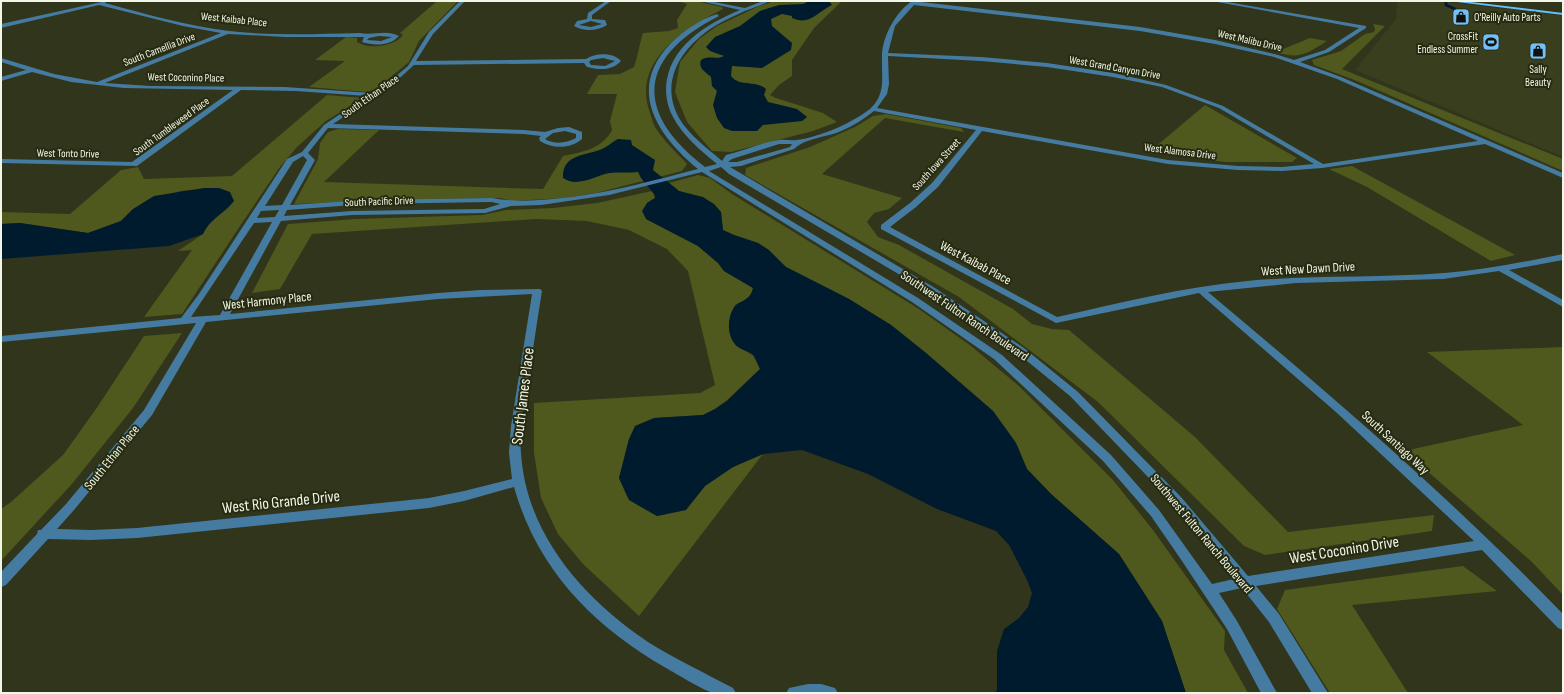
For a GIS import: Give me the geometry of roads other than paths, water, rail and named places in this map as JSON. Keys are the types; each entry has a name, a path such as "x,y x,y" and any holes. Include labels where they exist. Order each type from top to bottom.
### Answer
{"main road":[{"path":"1451,1 1563,14"},
{"path":"1495,1 1563,9"}],"street":[{"path":"1,26 109,1"},
{"name":"South Ethan Place","path":"184,321 290,161 304,153 321,130 326,126 391,83 410,67 431,33 463,1"},
{"path":"588,20 590,14 609,1"},
{"path":"702,1 744,10"},
{"path":"726,1 741,4"},
{"name":"Southwest Fulton Ranch Boulevard","path":"767,1 741,4 702,22 677,40 667,50 656,68 651,80 654,110 662,125 693,161 716,179 914,300 998,357 1107,458 1155,513 1187,557 1232,625 1269,693"},
{"path":"1214,1 1259,6 1364,27 1327,52 1295,62"},
{"name":"South Pacific Drive","path":"250,221 360,212 485,211 508,204 551,202 601,196 722,165 738,164 784,151 792,148 798,142 838,130 859,120 873,109 884,94 886,84 885,54 888,39 893,26 914,2"},
{"name":"West Malibu Drive","path":"914,2 1147,30 1228,45 1295,62 1339,78 1563,176"},
{"name":"West Kaibab Place","path":"99,3 192,27 228,32 274,35 360,35 368,37 384,34 396,36 390,41 374,43 364,41 368,37"},
{"name":"Southwest Fulton Ranch Boulevard","path":"751,4 744,10 714,23 692,40 678,56 670,70 668,82 671,107 678,122 711,155 732,172 932,290 1020,350 1074,394 1177,500 1274,618 1320,693"},
{"path":"588,20 600,20 605,24 592,28 576,25 580,22 588,20"},
{"name":"South Camellia Drive","path":"98,84 228,32"},
{"name":"West Grand Canyon Drive","path":"885,54 1040,64 1113,75 1164,86 1221,107 1322,166"},
{"path":"412,63 586,61 602,56 615,58 618,61 614,65 599,67 589,66 586,64 586,61"},
{"name":"West Coconino Place","path":"1,60 32,70 72,80 98,84 166,89 297,90 373,95"},
{"path":"1,78 32,70"},
{"name":"South Tumbleweed Place","path":"134,164 239,89"},
{"name":"West Alamosa Drive","path":"873,109 1191,165 1260,169 1322,166 1487,142"},
{"path":"326,126 524,132 545,134 557,130 568,129 578,131 581,136 576,141 556,145 545,143 542,140 545,134"},
{"name":"South Iowa Street","path":"884,226 913,205 935,185 981,128"},
{"path":"222,317 312,160 304,153"},
{"name":"West Tonto Drive","path":"1,161 134,164"},
{"name":"South Pacific Drive","path":"259,209 366,202 492,200 508,204"},
{"name":"West Kaibab Place","path":"884,226 1056,320"},
{"name":"West New Dawn Drive","path":"1056,320 1153,298 1201,290 1292,280 1444,276 1563,257"},
{"path":"1500,268 1563,304"},
{"name":"South Santiago Way","path":"1201,290 1354,422 1486,544 1563,624"},
{"name":"West Harmony Place","path":"1,339 431,297 537,291"},
{"name":"South James Place","path":"537,291 516,426 515,453 519,481 524,499 538,535 569,580 594,607 617,627 642,646 672,664 728,693"},
{"name":"South Ethan Place","path":"1,581 70,506 148,412 203,319"},
{"name":"West Rio Grande Drive","path":"43,534 92,535 137,533 421,504 464,496 519,481"},
{"name":"West Coconino Drive","path":"1209,590 1244,582 1486,544"},
{"path":"794,693 806,690 820,690 830,693"}],"water":[{"path":"809,1 829,1 832,5 809,19 798,20 792,18 792,16 782,14 771,19 772,26 792,43 791,50 762,68 732,66 731,76 743,83 762,86 766,89 764,95 768,102 797,109 807,117 802,121 763,125 757,131 732,131 724,128 717,118 713,105 717,91 712,86 711,77 701,68 700,63 701,60 704,59 724,56 710,51 706,47 715,37 740,26 760,11 779,5 803,4"},
{"path":"618,139 631,140 632,145 655,160 653,170 679,191 703,197 714,204 721,212 723,230 758,243 769,250 786,267 849,299 891,325 993,411 1016,443 1027,469 1051,494 1119,554 1162,621 1186,693 995,693 997,690 997,651 1004,629 1019,618 1028,607 1032,593 1009,545 996,531 937,509 868,474 802,450 763,454 733,467 705,486 686,510 657,516 629,500 619,478 629,439 635,426 654,418 703,415 727,401 760,369 753,355 734,343 731,338 729,328 733,309 735,306 747,299 752,293 753,288 724,271 718,263 698,246 646,219 642,211 647,203 655,198 655,195 638,172 609,173 580,182 568,181 563,178 566,164 570,160 602,149"},
{"path":"204,188 219,188 230,192 234,201 209,224 203,234 169,246 1,259 1,224 20,223 88,233 121,221 133,209 154,196"}],"waterway":[{"path":"1446,3 1446,5 1455,9"}],"place":[{"name":"O'Reilly Auto Parts","path":"1461,17"},
{"name":"CrossFit Endless Summer","path":"1491,42"},
{"name":"Sally Beauty","path":"1538,51"}]}
